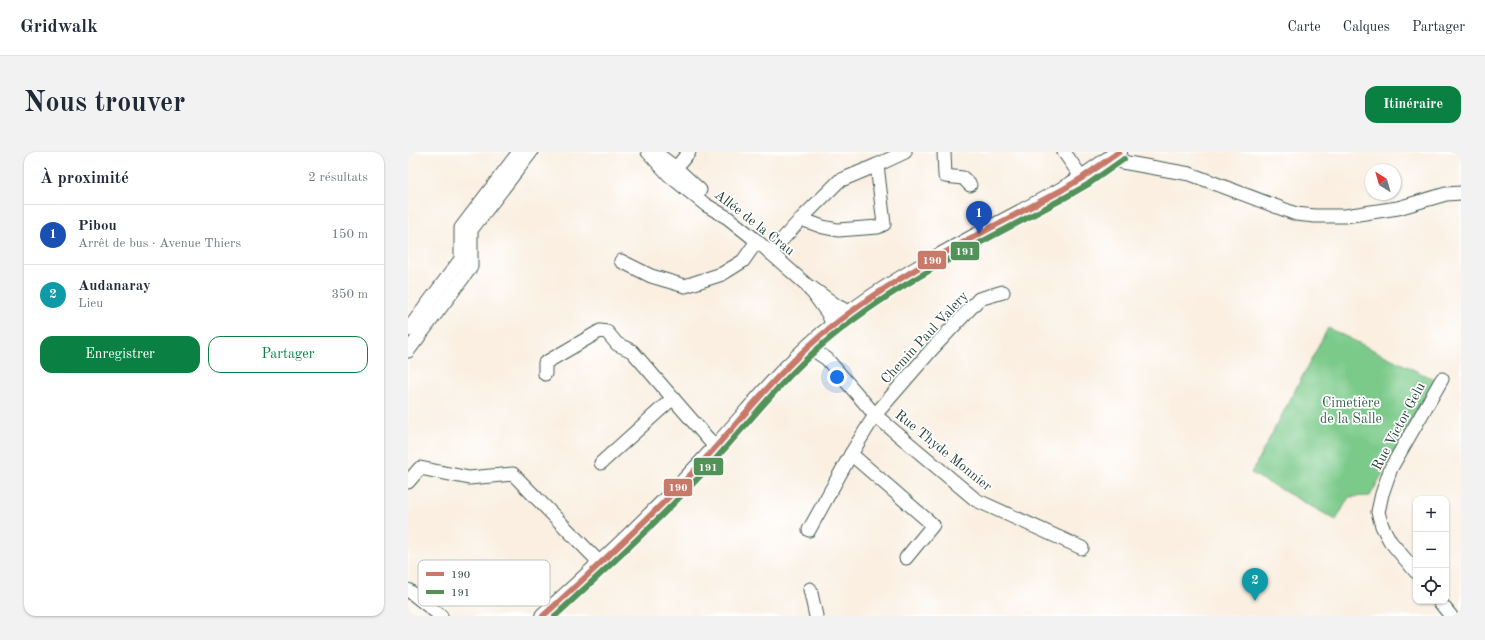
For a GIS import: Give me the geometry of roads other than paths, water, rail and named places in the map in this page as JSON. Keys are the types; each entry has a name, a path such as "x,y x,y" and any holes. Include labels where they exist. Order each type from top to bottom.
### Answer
{"main road":[{"path":"543,616 601,564 659,508 716,448 756,401 809,347 833,326 913,270 1082,178 1118,153"},
{"path":"811,289 836,307 849,314"}],"street":[{"path":"408,330 461,259 461,228 519,152"},
{"path":"408,351 471,267 471,230 531,152"},
{"path":"648,152 673,172"},
{"path":"654,152 673,172"},
{"path":"673,172 689,152"},
{"path":"770,253 839,181 904,152"},
{"path":"944,152 945,176 963,178 970,185"},
{"path":"1064,152 1082,178"},
{"path":"1118,153 1122,162 1190,174 1296,214 1345,216 1398,208 1446,194 1461,193"},
{"path":"801,219 823,227 838,230 878,227 884,224 877,165"},
{"name":"Allée de la Crau","path":"673,172 712,200 728,218 757,241 811,289 828,314 833,326"},
{"path":"622,261 650,276 685,286 722,274 743,261 757,241"},
{"name":"Chemin Paul Valery","path":"809,530 851,454 875,415 933,348 979,299 1003,292"},
{"path":"545,374 545,363 600,331 607,332 618,344 632,351 716,448"},
{"name":"Rue Thyde Monnier","path":"809,347 827,359 875,415 976,500 1082,548"},
{"name":"Rue Victor Gelu","path":"1413,568 1390,541 1382,526 1378,512 1382,494 1391,468 1442,378"},
{"path":"601,463 673,398"},
{"path":"851,454 933,525 906,558"},
{"path":"408,482 420,468 468,478 513,474 601,564"},
{"path":"810,589 816,616"},
{"path":"408,590 418,598"},
{"path":"1441,604 1451,616"},
{"path":"428,606 441,616"}],"place":[{"name":"Pibou","path":"979,234"},
{"name":"Audanaray","path":"1255,601"}],"park label":[{"name":"Cimetière de la Salle","path":"1351,410"}]}
